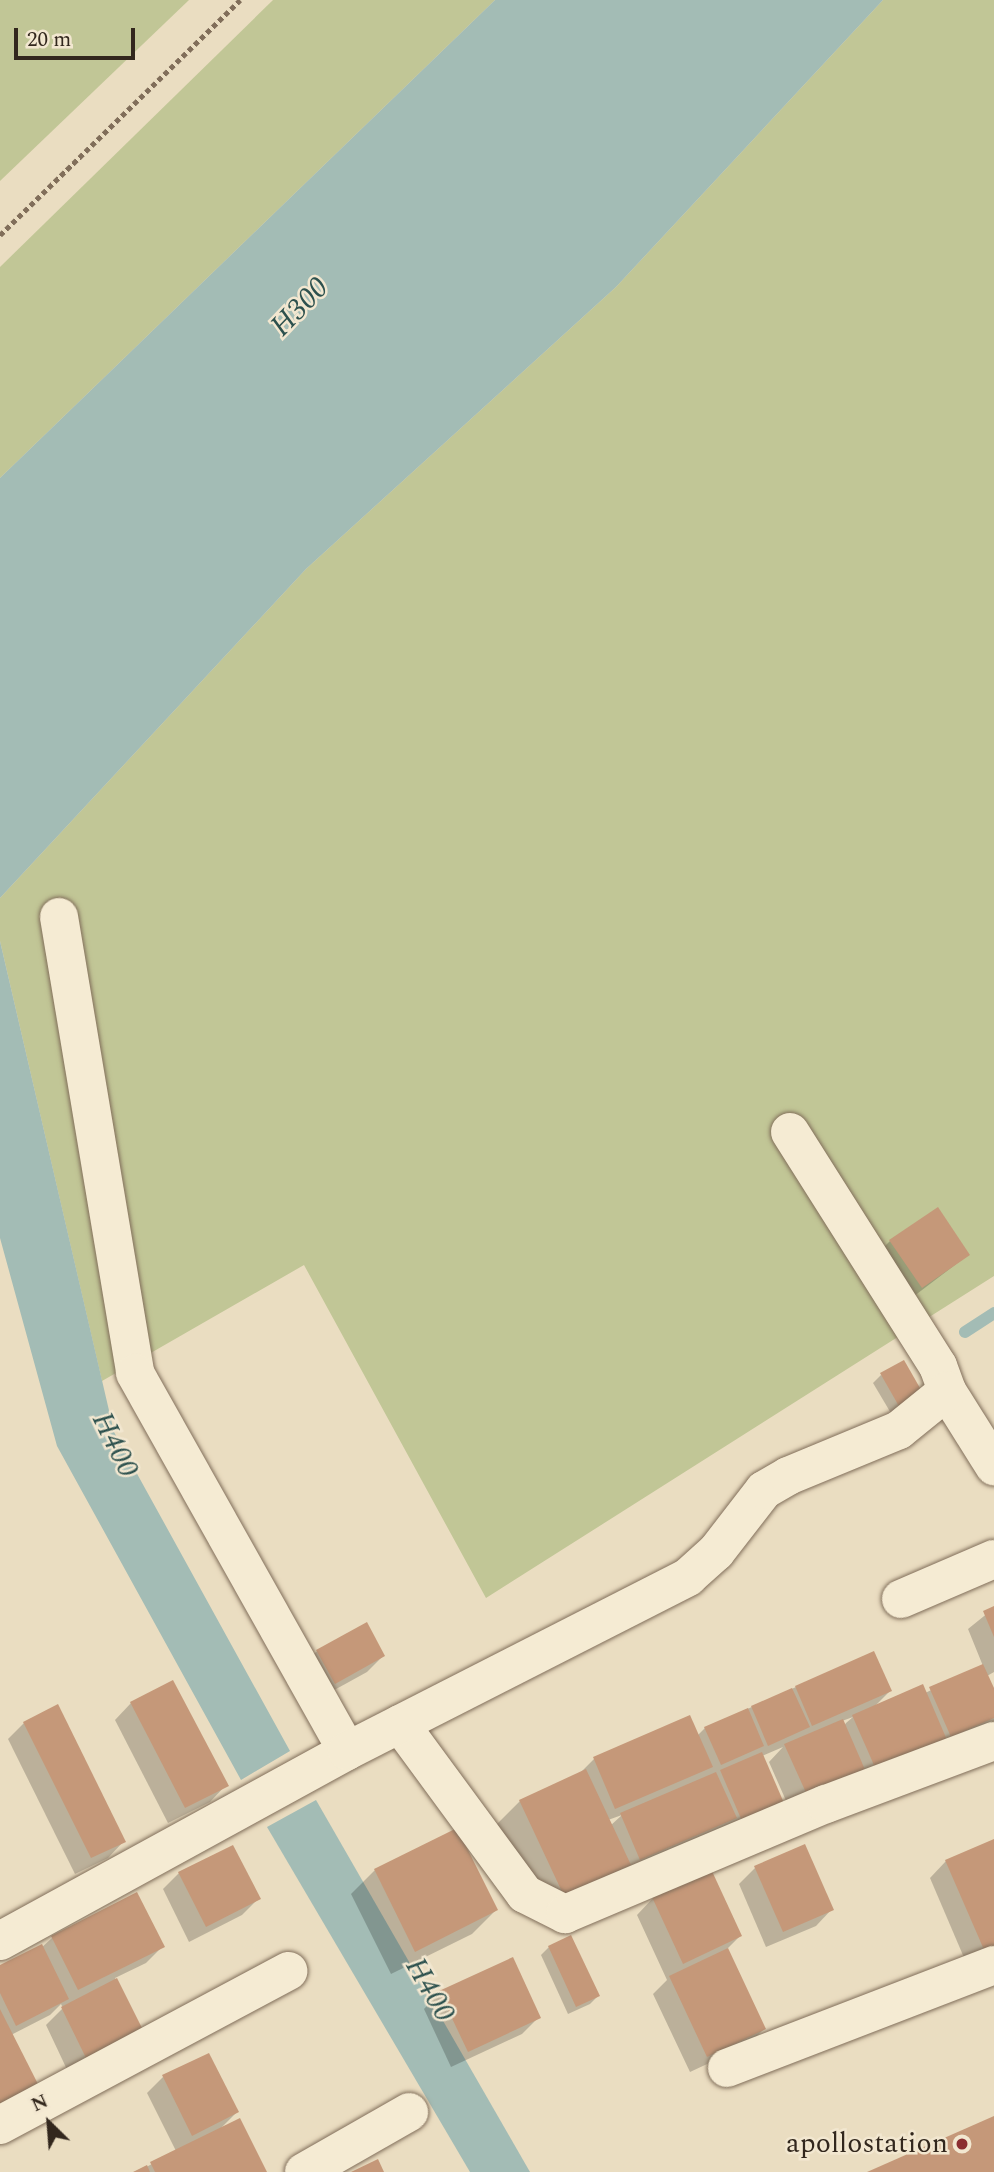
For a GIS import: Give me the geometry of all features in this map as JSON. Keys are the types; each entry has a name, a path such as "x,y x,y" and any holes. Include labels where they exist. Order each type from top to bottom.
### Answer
{"street":[{"path":"59,917 135,1373 347,1751"},
{"path":"790,1132 938,1366 947,1391 994,1466"},
{"path":"0,1941 237,1815 347,1751 688,1577 716,1552 764,1490 788,1476 899,1430 947,1391"},
{"path":"901,1599 994,1559"},
{"path":"400,1724 526,1894 565,1914 826,1804 994,1741"},
{"path":"727,2068 994,1965"},
{"path":"0,2125 288,1971"},
{"path":"304,2172 410,2112"}],"path":[{"path":"0,234 240,0"}],"green space":[{"path":"0,0 189,0 0,181"},
{"path":"273,0 495,0 0,478 0,267"},
{"path":"883,0 994,0 994,1276 486,1598 304,1265 102,1381 0,941 0,898 306,569 616,287"}],"water":[{"name":"H300","path":"495,0 883,0 616,287 306,569 0,898 0,478"},
{"name":"H400","path":"0,941 114,1432 290,1751 241,1780 57,1446 0,1238"},
{"path":"316,1800 530,2172 470,2172 267,1827"}],"building":[{"path":"938,1207 970,1255 922,1288 889,1240"},
{"path":"904,1360 924,1395 900,1408 880,1373"},
{"path":"994,1606 994,1637 983,1611"},
{"path":"367,1622 385,1656 335,1684 316,1650"},
{"path":"874,1651 892,1691 812,1726 795,1686"},
{"path":"983,1664 994,1688 994,1718 951,1737 929,1687"},
{"path":"173,1680 229,1786 185,1808 130,1702"},
{"path":"923,1684 947,1740 877,1772 852,1715"},
{"path":"792,1688 810,1727 768,1746 751,1706"},
{"path":"58,1704 126,1842 91,1858 23,1722"},
{"path":"748,1708 764,1746 721,1765 704,1727"},
{"path":"690,1715 713,1767 615,1809 593,1757"},
{"path":"843,1719 866,1772 808,1797 784,1744"},
{"path":"762,1752 784,1803 742,1821 720,1770"},
{"path":"586,1769 631,1865 564,1896 519,1800"},
{"path":"716,1772 737,1818 640,1860 620,1813"},
{"path":"457,1828 498,1910 415,1952 374,1869"},
{"path":"994,1839 994,1948 985,1952 945,1860"},
{"path":"805,1844 834,1910 783,1932 754,1866"},
{"path":"233,1845 261,1899 206,1927 178,1872"},
{"path":"711,1869 742,1936 683,1964 652,1897"},
{"path":"137,1892 165,1947 78,1990 51,1936"},
{"path":"571,1935 600,1996 576,2007 548,1946"},
{"path":"42,1944 69,1999 16,2026 0,1993 0,1965"},
{"path":"728,1948 766,2029 707,2057 669,1976"},
{"path":"513,1957 541,2018 468,2052 439,1991"},
{"path":"117,1978 145,2034 88,2062 61,2007"},
{"path":"0,2009 39,2086 0,2106"},
{"path":"209,2053 239,2112 192,2136 162,2075"},
{"name":"apollostation","path":"994,2116 994,2172 867,2172"},
{"path":"240,2118 267,2172 155,2172 150,2162"},
{"path":"378,2159 384,2172 351,2172"},
{"path":"147,2165 150,2172 133,2172"}],"waterway":[{"path":"965,1332 994,1313"}],"place":[{"name":"apollostation","path":"962,2144"}]}
